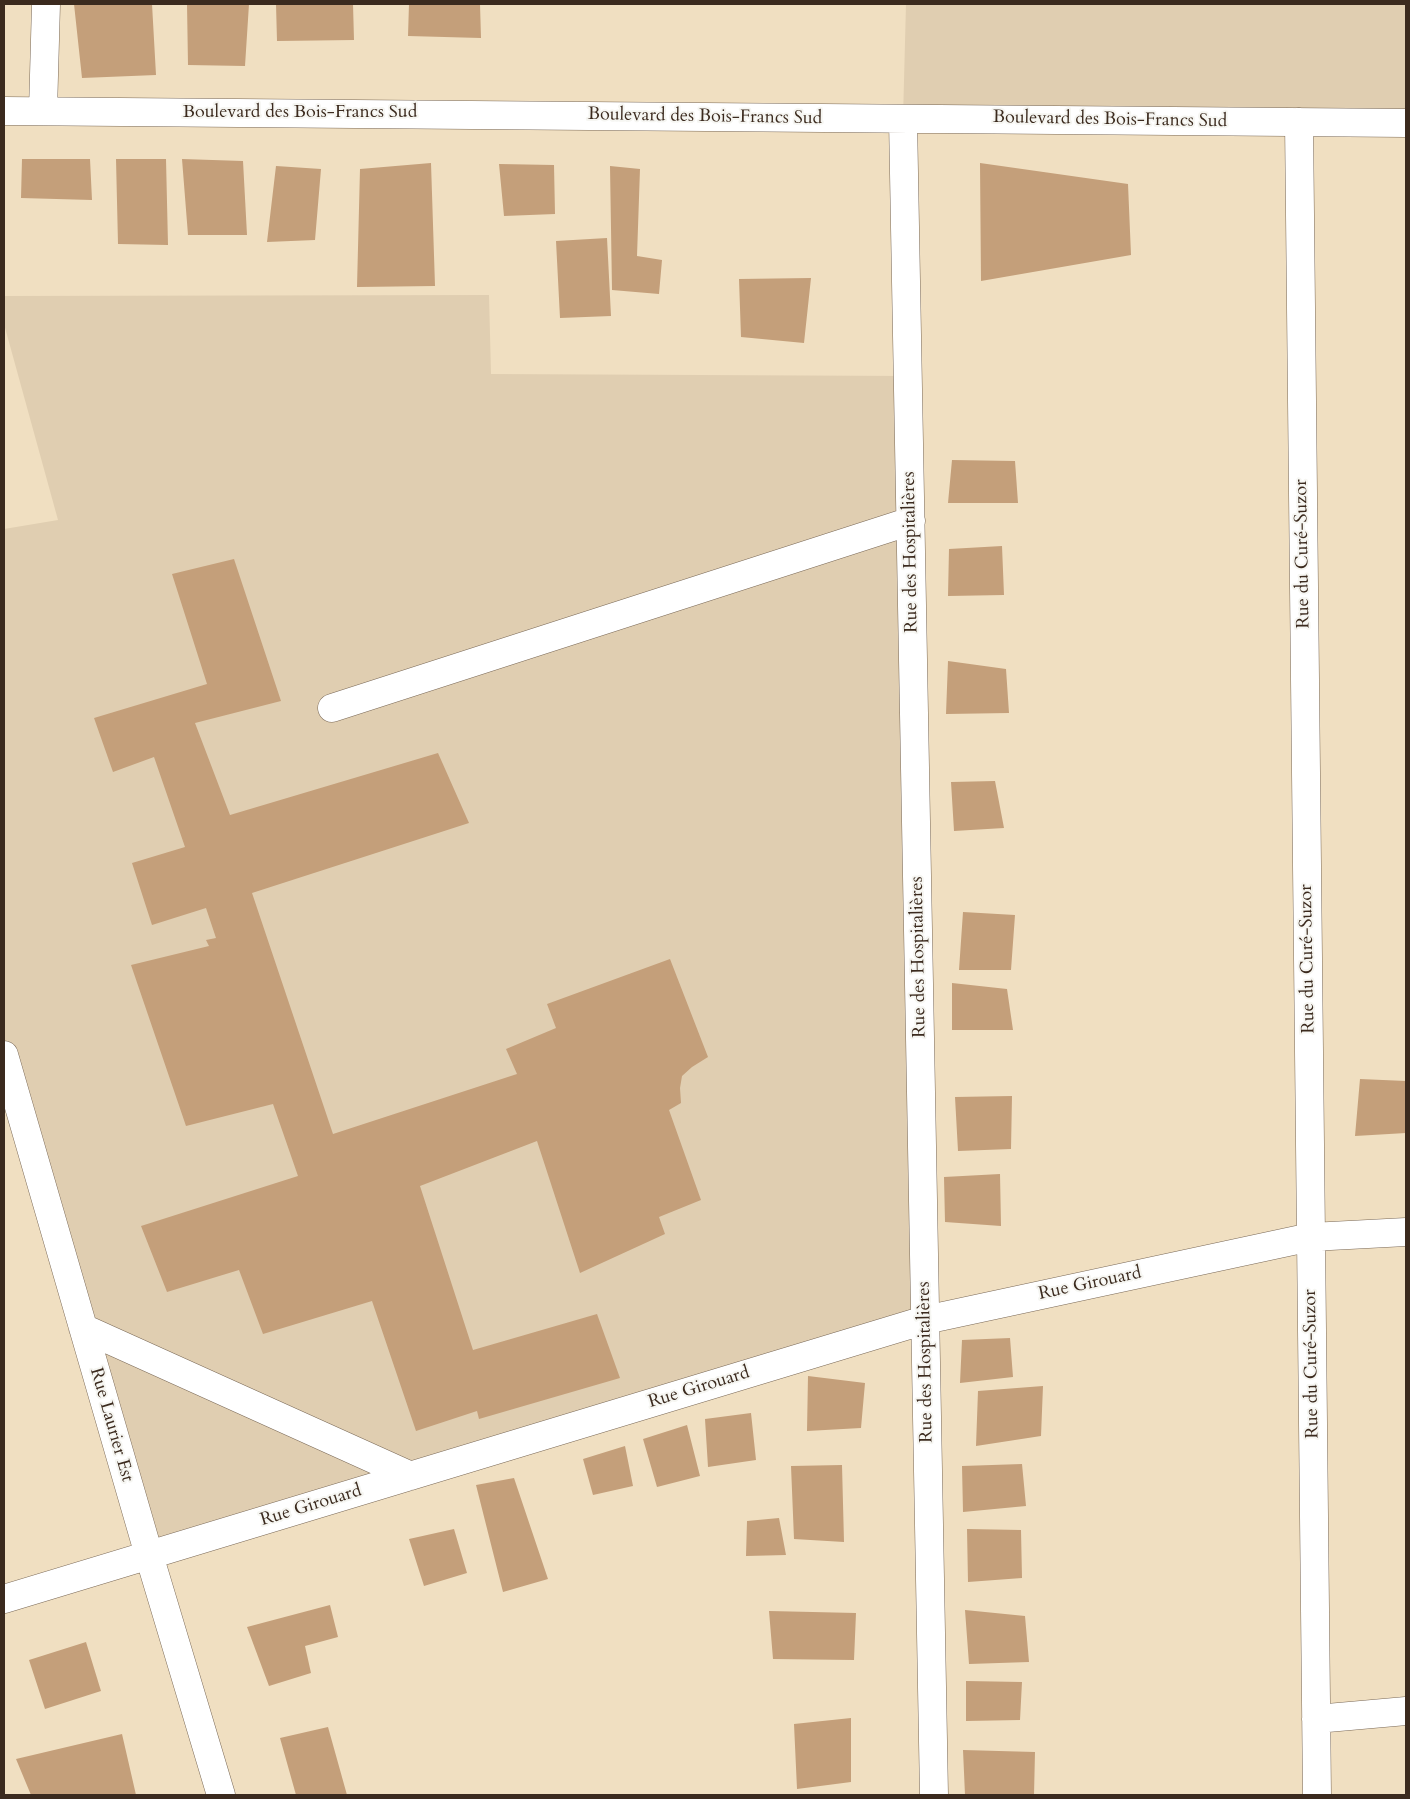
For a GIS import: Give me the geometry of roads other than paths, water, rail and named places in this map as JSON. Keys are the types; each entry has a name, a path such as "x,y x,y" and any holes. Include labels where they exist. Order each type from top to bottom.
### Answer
{"street":[{"path":"43,111 46,4"},
{"name":"Boulevard des Bois-Francs Sud","path":"4,111 1406,123"},
{"name":"Rue des Hospitalières","path":"903,119 934,1795"},
{"name":"Rue du Curé-Suzor","path":"1299,122 1317,1795"},
{"path":"332,708 911,521"},
{"name":"Rue Laurier Est","path":"4,1055 149,1555 221,1795"},
{"name":"Rue Girouard","path":"4,1599 925,1320 1311,1237 1406,1232"},
{"path":"83,1328 411,1476"},
{"path":"1316,1719 1406,1711"}]}
